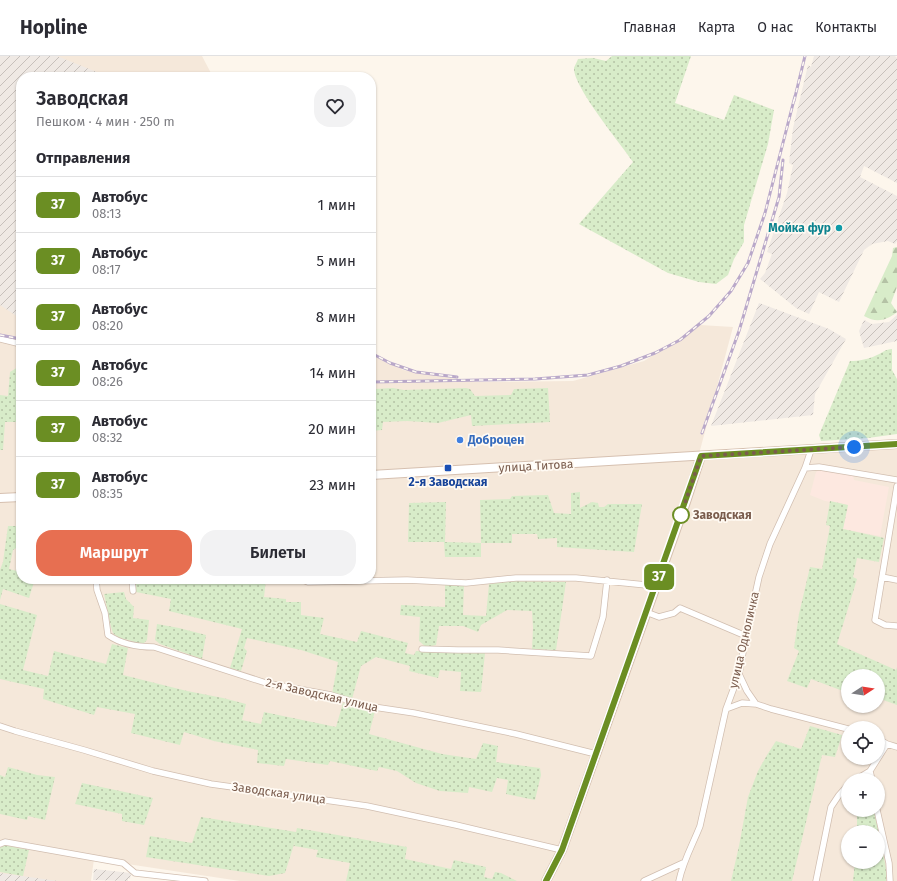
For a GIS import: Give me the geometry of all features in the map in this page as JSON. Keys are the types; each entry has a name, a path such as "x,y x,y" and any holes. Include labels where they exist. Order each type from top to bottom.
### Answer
{"main road":[{"name":"улица Титова","path":"376,475 897,444"},
{"path":"546,881 562,850 701,456"},
{"path":"0,498 16,497"}],"street":[{"path":"0,339 16,343"},
{"name":"улица Одноличка","path":"679,881 683,863 694,842 700,826 726,709 739,674 759,577 770,544 805,468 811,450"},
{"path":"805,468 820,467 897,480"},
{"path":"897,486 875,620 885,625 897,626"},
{"path":"376,581 466,582 516,578 576,578 656,586"},
{"path":"882,578 897,580"},
{"path":"422,649 498,650 591,656 603,617 607,580"},
{"name":"2-я Заводская улица","path":"96,584 105,613 108,635 116,640 142,647 154,646 266,683 331,696 367,706 414,713 516,734 596,754"},
{"path":"132,584 133,591"},
{"path":"646,612 659,617 674,613 680,608 746,636"},
{"path":"739,674 747,691 756,704"},
{"path":"726,709 742,703 756,704 841,727"},
{"name":"Заводская улица","path":"0,726 159,772 211,784 367,806 562,850"},
{"path":"866,773 870,770 887,744 897,747"},
{"path":"816,881 831,807 841,793"},
{"path":"879,817 889,863 890,881"},
{"path":"0,844 5,842 123,863 137,874 205,881"},
{"path":"644,881 683,863"}],"shaded area":[{"path":"0,56 202,56 210,72 16,72 16,584 376,584 376,354 403,370 477,382 573,381 644,361 700,325 733,327 699,454 897,448 897,881 240,881 94,859 91,881 36,881 0,875"},
{"path":"0,56 57,56 97,72 16,72 16,316 0,305"},
{"path":"814,56 895,56 897,58 897,183 864,166 860,177 897,196 897,241 895,244 888,241 872,244 864,250 839,302 819,292 809,314 796,308 760,279 765,273 772,254 767,252 787,193 793,165 789,163 793,128 808,65 811,67"},
{"path":"759,303 829,329 846,339 815,394 813,415 711,426"},
{"path":"897,315 897,341 864,348 859,331 864,320 872,324 889,322"},
{"path":"819,470 853,475 854,480 889,487 880,536 843,529 848,505 825,501 810,495 816,472"},
{"path":"94,869 131,873 130,879 128,878 128,881 93,880"},
{"path":"0,873 58,881 0,881"}],"green space":[{"path":"612,56 691,56 675,103 724,120 734,95 774,110 768,144 744,225 744,242 734,259 728,275 716,284 699,282 668,273 579,224 633,162 589,101 576,77 574,68 578,59 593,58 606,61"},
{"path":"897,247 897,287 891,303 897,312 885,319 873,320 864,316 892,256 893,248"},
{"path":"892,349 892,370 897,379 897,434 868,438 821,441 819,435 850,361 867,359 886,350"},
{"path":"16,368 16,422 5,422 3,450 0,450 0,395 8,396 10,372"},
{"path":"393,388 404,390 466,388 470,389 475,396 511,395 514,389 548,388 550,422 472,426 471,415 438,423 407,421 383,422 382,430 376,431 376,389"},
{"path":"580,492 580,508 592,502 598,503 599,507 604,507 608,504 642,504 634,552 557,547 557,538 538,539 537,534 512,534 512,543 481,543 480,500 510,499 512,496 548,495 554,513 571,514 571,493"},
{"path":"830,501 848,505 843,529 884,538 879,562 857,558 853,577 857,579 837,644 896,670 897,667 897,705 885,701 885,669 841,669 841,690 811,679 807,688 787,681 799,651 794,648 799,614 810,567 822,569 830,526 826,525"},
{"path":"446,502 445,542 481,543 481,557 445,557 444,542 408,542 409,503"},
{"path":"8,526 16,526 16,548 13,550 9,569 16,571 16,584 33,584 29,598 3,589 0,600 0,570 3,562"},
{"path":"509,581 566,582 556,650 532,649 532,611 507,610 481,625 478,632 463,626 439,626 436,645 426,647 419,641 420,617 400,615 401,605 445,607 445,584 464,585 463,615 486,616 489,584"},
{"path":"136,584 265,584 264,597 286,599 286,602 301,602 301,615 324,618 320,634 357,642 361,631 408,643 405,653 414,655 416,651 485,653 481,692 460,691 461,672 440,670 438,678 409,671 410,666 376,657 361,666 352,699 332,694 338,662 301,650 247,638 244,648 247,651 241,671 230,668 242,629 169,611 171,599 136,592"},
{"path":"124,592 126,599 134,607 133,618 149,620 147,640 144,643 136,643 121,638 113,632 104,594"},
{"path":"0,604 37,615 23,670 48,676 54,651 106,664 112,644 128,648 123,675 246,704 242,720 261,724 264,712 336,727 343,703 375,711 369,734 442,754 476,759 483,743 498,746 496,762 540,768 541,775 535,800 506,794 508,780 497,778 492,792 469,787 468,793 440,791 416,783 397,771 379,767 377,771 330,761 328,765 286,759 284,766 257,763 258,750 214,741 184,732 180,745 131,733 135,714 97,707 94,715 43,699 44,689 0,679"},
{"path":"157,624 206,635 202,659 160,644 155,640"},
{"path":"810,726 841,735 835,757 822,755 792,881 731,881 748,797 758,771 776,741 801,749"},
{"path":"8,767 37,775 55,777 45,820 28,816 27,820 0,814 0,775 5,777"},
{"path":"82,783 153,798 144,825 122,821 122,814 75,804"},
{"path":"201,817 296,832 297,828 407,847 405,859 451,869 454,860 486,867 484,877 492,879 495,872 501,873 517,881 346,881 350,863 316,857 318,850 294,846 295,841 285,873 269,876 146,857 150,836 192,843"},
{"path":"857,817 875,817 877,825 857,825"},
{"path":"5,845 29,850 23,876 0,872 0,847"},
{"path":"885,863 887,873 886,881 853,881 854,869 885,869"}],"railway":[{"path":"794,101 805,56"},
{"path":"376,382 535,379 588,375 621,366 655,353 680,340 709,316 731,291 748,263 765,213 795,96"},
{"path":"702,433 739,331 779,197 783,160"},
{"path":"0,335 16,338"},
{"path":"376,356 390,363 416,372 457,377"}],"bus line":[{"name":"37","path":"546,881 551,874 562,850 701,456 897,444"}],"place":[{"name":"Мойка фур","path":"839,228"},
{"name":"Доброцен","path":"460,440"},
{"name":"2-я Заводская","path":"448,468"},
{"name":"Заводская","path":"681,515"}],"route":[{"path":"681,515 701,456 854,447"}]}
